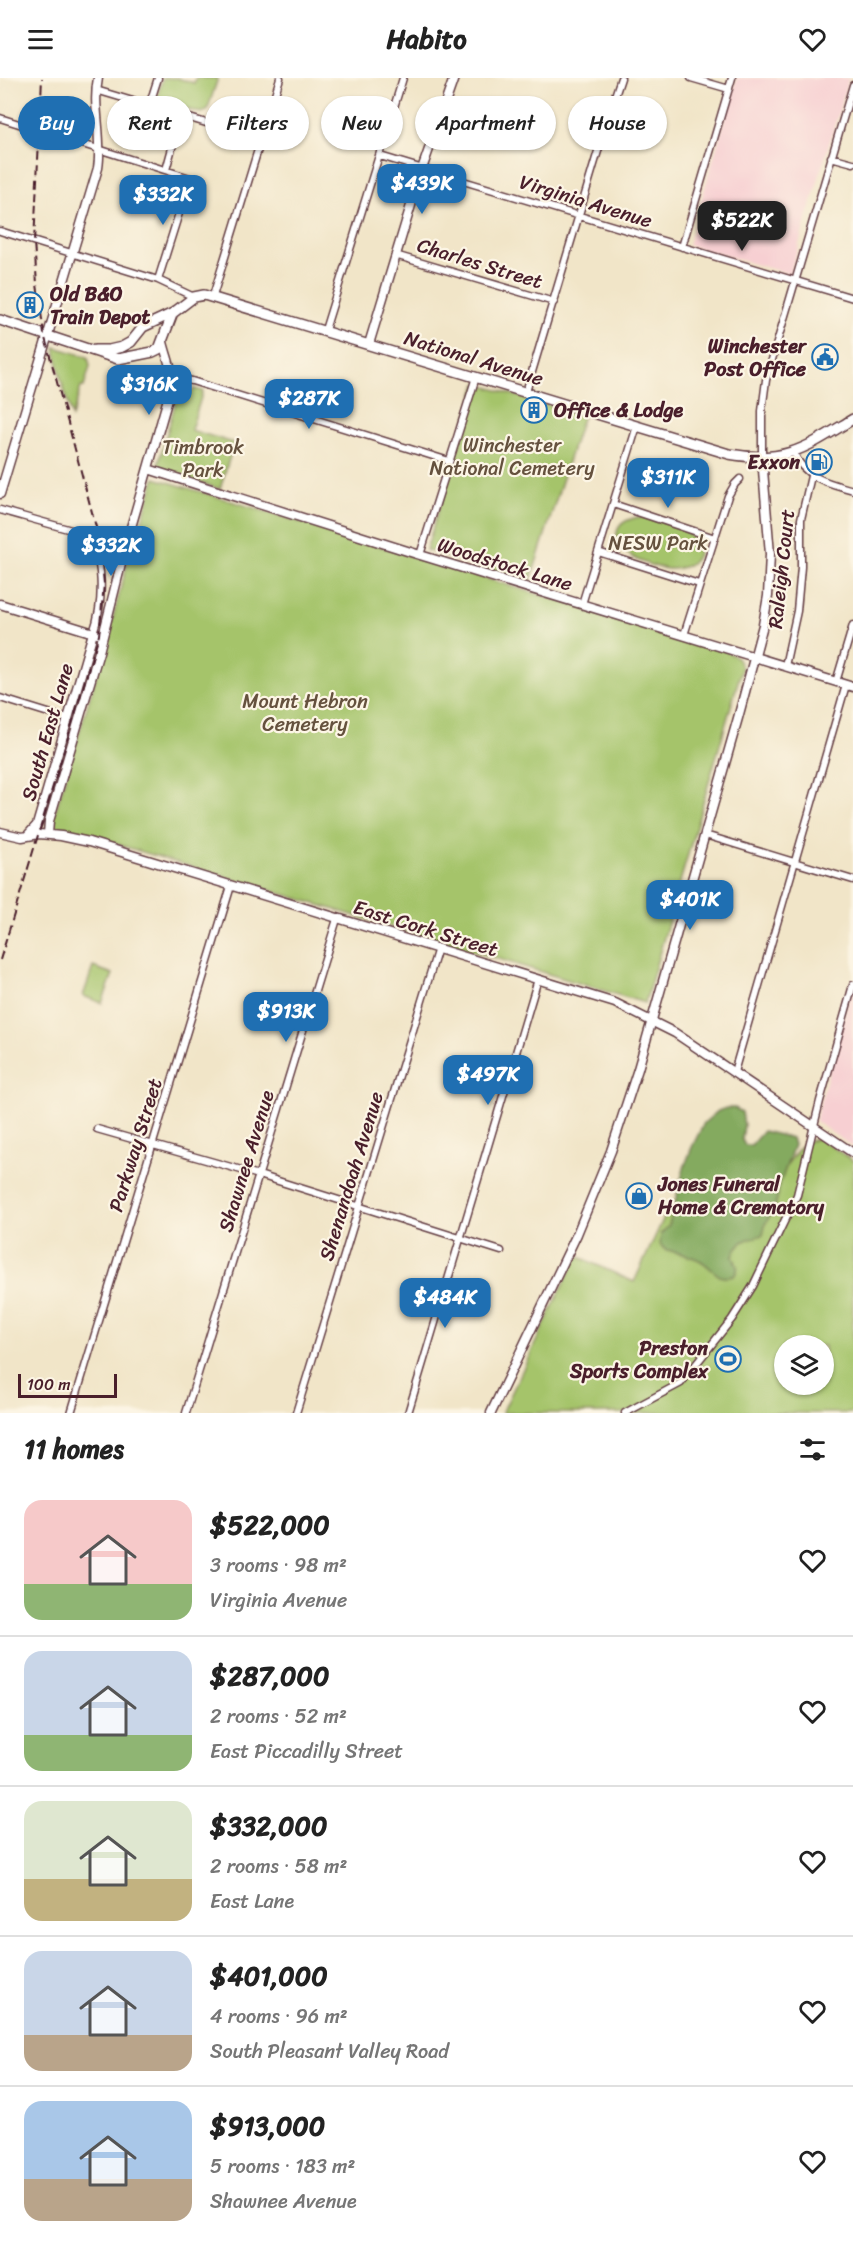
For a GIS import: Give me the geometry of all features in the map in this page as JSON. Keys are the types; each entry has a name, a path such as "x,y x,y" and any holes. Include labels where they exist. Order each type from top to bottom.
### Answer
{"main road":[{"name":"National Avenue","path":"194,297 204,294 213,296 729,454 762,458 794,453"},
{"path":"95,350 122,347 143,327 173,313 194,297"},
{"path":"0,320 118,359 159,349 173,313"},
{"path":"150,325 158,328 163,339"},
{"path":"136,336 139,347 149,352"},
{"path":"794,453 853,419"}],"street":[{"path":"0,494 98,168 99,150 95,104 98,78"},
{"path":"152,96 158,78"},
{"path":"275,96 280,78"},
{"path":"326,330 403,78"},
{"path":"369,344 422,169 454,78"},
{"path":"526,392 621,78"},
{"path":"691,78 729,89"},
{"path":"682,247 732,78"},
{"path":"491,1413 592,1201 625,1112 755,658 766,613 770,567 762,458 762,411 766,380 853,85"},
{"path":"96,90 116,96"},
{"path":"0,118 190,178 158,280"},
{"path":"166,170 172,150"},
{"path":"213,296 258,150"},
{"name":"Virginia Avenue","path":"380,156 853,298"},
{"path":"831,157 853,163"},
{"path":"0,231 158,280 194,297"},
{"name":"Charles Street","path":"395,255 554,302"},
{"path":"163,339 173,378 192,381 449,461"},
{"path":"149,352 170,364"},
{"path":"420,555 476,377"},
{"name":"South East Lane","path":"48,834 49,820 103,636 173,378"},
{"path":"582,604 637,426"},
{"path":"794,453 798,463 811,476 853,490"},
{"name":"Woodstock Lane","path":"148,470 849,686"},
{"name":"Raleigh Court","path":"785,666 797,610 801,567 801,519 811,476"},
{"path":"684,635 730,491 740,479"},
{"path":"613,504 715,538"},
{"path":"0,510 82,533 89,538 94,545 99,569 99,609 93,633"},
{"path":"598,552 699,584"},
{"path":"0,604 103,636"},
{"path":"836,681 853,625"},
{"name":"South East Lane","path":"26,837 37,825 93,633"},
{"path":"734,1072 849,686"},
{"path":"0,698 68,719"},
{"name":"East Cork Street","path":"0,832 26,837 48,834 89,842 609,1000 675,1033 853,1153"},
{"path":"705,835 853,880"},
{"name":"Parkway Street","path":"71,1413 231,886"},
{"name":"Shawnee Avenue","path":"186,1413 337,919"},
{"name":"Shenandoah Avenue","path":"296,1413 438,948"},
{"path":"408,1413 538,979"},
{"path":"625,1413 681,1383 740,1309 792,1207 800,1186 853,985"},
{"path":"97,1129 259,1175 501,1251"}],"shaded area":[{"path":"737,78 849,78 790,274 688,245"},
{"path":"853,985 853,1147 815,1121"}],"green space":[{"path":"163,78 177,78 194,83 196,78 218,78 212,96 205,96 205,112 201,113 193,111 193,96 157,96"},
{"path":"55,347 88,357 90,366 72,417 60,376"},
{"name":"Winchester National Cemetery","path":"477,384 583,415 530,582 426,550"},
{"name":"Timbrook Park","path":"195,389 203,391 191,430 234,443 220,489 161,470 158,465 176,401"},
{"name":"Mount Hebron Cemetery","path":"155,478 725,651 737,657 742,668 645,1003 56,826 53,819 106,644 137,527 140,527"},
{"name":"NESW Park","path":"638,517 666,522 685,531 696,542 698,554 695,560 684,567 669,569 641,562 626,552 618,540 618,529 622,524"},
{"path":"93,967 113,974 102,1003 83,996"},
{"path":"735,1108 742,1112 744,1125 742,1140 745,1145 751,1145 763,1131 792,1138 794,1145 780,1184 775,1208 766,1222 763,1235 744,1241 737,1247 733,1257 737,1271 734,1276 725,1277 720,1276 704,1263 687,1255 664,1249 660,1244 661,1234 669,1225 692,1147 704,1123 718,1111"},
{"path":"819,1138 853,1161 853,1413 502,1413 577,1256 634,1282 667,1211 731,1239 803,1143"}],"railway":[{"path":"0,960 99,635 104,584 100,542 44,334 37,284 34,242 42,78"}],"place":[{"name":"Old B&O Train Depot","path":"30,305"},
{"name":"Winchester Post Office","path":"825,357"},
{"name":"Office & Lodge","path":"534,410"},
{"name":"Exxon","path":"819,462"},
{"name":"Jones Funeral Home & Crematory","path":"639,1196"},
{"name":"Preston Sports Complex","path":"728,1359"}]}
